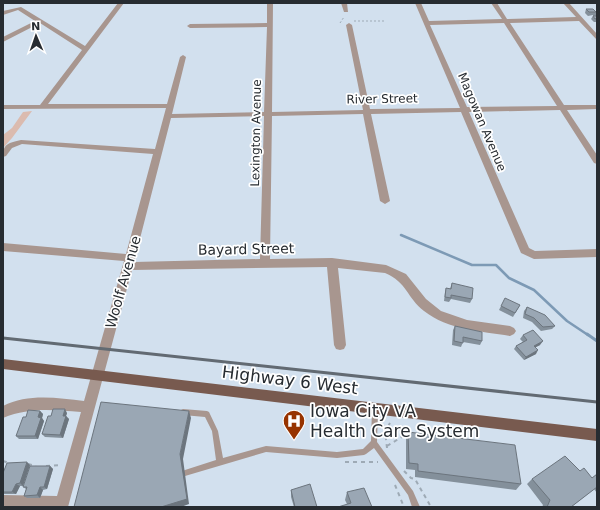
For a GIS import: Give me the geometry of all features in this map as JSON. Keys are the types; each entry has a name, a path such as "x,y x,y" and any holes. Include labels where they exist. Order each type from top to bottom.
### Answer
{"main road":[{"name":"Highway 6 West","path":"3,364 597,435"}],"street":[{"path":"42,107 120,3"},
{"name":"Lexington Avenue","path":"265,263 270,3"},
{"path":"344,3 346,11"},
{"name":"Magowan Avenue","path":"418,3 525,250 534,254 597,253"},
{"path":"494,3 597,161"},
{"path":"566,3 597,38"},
{"path":"3,13 16,8 22,10 86,49"},
{"path":"426,22 581,19"},
{"path":"3,40 39,21"},
{"path":"347,21 385,201"},
{"path":"190,26 270,25"},
{"path":"588,28 597,28"},
{"name":"Woolf Avenue","path":"62,505 129,262 183,57"},
{"path":"3,107 170,106"},
{"name":"River Street","path":"167,116 597,107"},
{"path":"3,154 13,144 21,142 158,152"},
{"path":"584,142 597,147"},
{"name":"Bayard Street","path":"3,247 129,262 332,262 386,269 401,276 412,286 420,301 443,317 452,321 510,331"},
{"path":"332,262 340,345"},
{"path":"3,412 8,409 28,405 89,404"},
{"path":"3,502 62,505"}],"lane":[{"path":"375,408 374,443 411,493 416,507"},
{"path":"176,411 207,414 215,431 220,463"},
{"path":"185,473 266,449 337,455 364,452 374,443"}],"path":[{"path":"340,23 347,21 384,21"},
{"path":"390,423 385,431 387,447 405,436 414,436"},
{"path":"3,461 10,464"},
{"path":"342,462 377,461 381,466"},
{"path":"23,464 35,466 62,465"},
{"path":"401,468 411,478 415,478 431,507"},
{"path":"394,483 404,507"}],"shaded area":[{"path":"32,111 3,148 3,135 12,128 23,112"}],"building":[{"path":"586,9 593,9 596,12 589,12"},
{"path":"452,283 473,288 472,299 451,295 451,298 445,297 446,288 451,289"},
{"path":"505,298 520,305 515,313 501,306"},
{"path":"527,307 545,315 555,326 543,327 534,318 525,314"},
{"path":"455,326 482,332 482,341 463,337 463,343 454,341"},
{"path":"533,330 543,341 534,346 538,350 526,357 516,346 527,340 523,335"},
{"path":"101,402 189,411 180,454 187,499 161,507 74,507"},
{"path":"53,409 65,409 63,416 66,416 60,435 42,434 48,416 51,416"},
{"path":"28,410 40,411 38,417 41,418 35,436 16,436 23,417 26,417"},
{"path":"408,432 515,445 521,484 418,471 418,464 409,463"},
{"path":"565,456 580,471 584,468 592,478 597,474 597,487 571,507 547,507 550,500 532,479"},
{"path":"27,462 20,483 16,484 12,492 3,492 3,473 7,463"},
{"path":"30,466 50,466 44,487 40,487 37,495 24,496 27,487 23,487"},
{"path":"310,484 317,507 295,507 291,490"},
{"path":"364,488 372,507 338,507 351,503 347,492"}],"waterway":[{"path":"401,235 472,265 496,265 509,278 534,290 567,321 588,335"},
{"path":"587,334 597,341"}],"railway":[{"path":"3,338 597,402"}],"place":[{"name":"Iowa City VA Health Care System","path":"294,440"}]}
